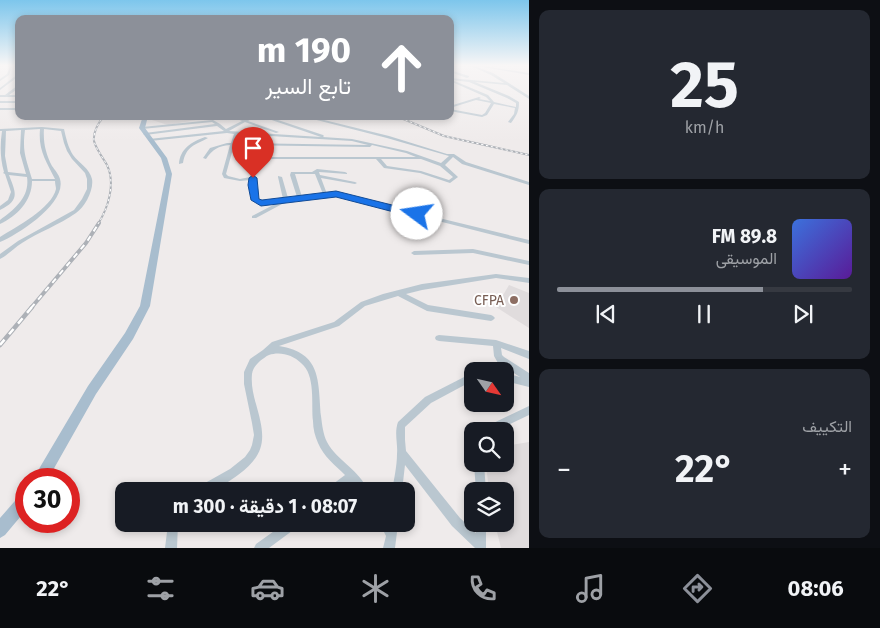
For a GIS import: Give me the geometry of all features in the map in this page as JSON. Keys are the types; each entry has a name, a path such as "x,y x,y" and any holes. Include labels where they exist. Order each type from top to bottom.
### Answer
{"main road":[{"path":"46,468 92,390 129,336 145,306 169,182 168,166 146,134 146,120"},
{"path":"0,530 15,512"}],"street":[{"path":"6,96 12,92"},
{"path":"476,92 487,96 493,103"},
{"path":"495,92 518,103 518,108 510,122"},
{"path":"0,96 15,98"},
{"path":"454,107 487,96"},
{"path":"475,99 518,108"},
{"path":"0,102 15,100"},
{"path":"454,109 479,117 486,114 493,103"},
{"path":"1,110 15,109"},
{"path":"146,134 210,120 226,132"},
{"path":"240,120 286,135"},
{"path":"226,132 247,120"},
{"path":"274,120 326,137"},
{"path":"313,120 383,138 446,158 452,156"},
{"path":"319,120 388,137 452,156 455,161 529,184"},
{"path":"0,240 52,203 59,188 58,180 43,154 42,128"},
{"path":"0,208 10,201 13,192 5,173 0,148 2,130 42,128 63,130 70,155 89,175 88,192 76,211 20,242 0,257"},
{"path":"0,222 21,207 28,196 30,178 21,157 20,147 24,129"},
{"path":"146,134 226,132 352,140 383,146 423,158 442,165 456,177 450,182 421,172 384,166 377,158"},
{"path":"182,163 183,153 190,144 219,133"},
{"path":"236,133 224,174 226,177 240,180 253,178"},
{"path":"205,158 211,149 216,146 232,144 383,146"},
{"path":"442,165 452,156"},
{"path":"423,158 268,158 259,162 254,168 252,185 255,200 264,203 336,194 529,242"},
{"path":"317,170 325,194"},
{"path":"300,198 292,175 312,173 317,170 345,173"},
{"path":"5,173 30,178 58,180"},
{"path":"319,176 355,183"},
{"path":"280,177 286,200"},
{"path":"254,217 286,200"},
{"path":"414,253 472,251 529,263"},
{"path":"216,482 244,464 258,445 259,434 249,397 250,366 258,356 275,344 336,324 363,304 422,287 496,276 529,281"},
{"path":"399,293 427,308 491,318"},
{"path":"439,338 496,344 529,355"},
{"path":"496,344 498,356 501,360 529,378"},
{"path":"266,352 279,350 291,352 308,365 314,382 316,424 322,442 332,458 357,482"},
{"path":"514,379 529,383"},
{"path":"398,482 402,453 400,440 401,425 428,400 464,380"},
{"path":"504,422 529,410"},
{"path":"402,453 456,522 481,547"},
{"path":"344,482 352,476"},
{"path":"172,548 173,532"},
{"path":"260,548 281,532"},
{"path":"389,532 392,537"},
{"path":"389,548 392,532"},
{"path":"481,532 481,547"}],"shaded area":[{"path":"152,120 196,120 168,125"},
{"name":"CFPA","path":"509,285 529,293 529,328 496,307"},
{"path":"529,442 529,548 501,548 497,532 514,532 514,482 488,482 487,472 514,472 514,444"}],"railway":[{"path":"98,224 108,203 111,188 110,172 94,141 95,131 101,120"},
{"path":"406,120 444,136 529,155"},
{"path":"31,308 86,243 99,223"},
{"path":"0,345 32,307"}],"place":[{"name":"CFPA","path":"514,300"}],"route":[{"path":"253,178 252,185 255,200 261,203 336,194 417,214"}]}
